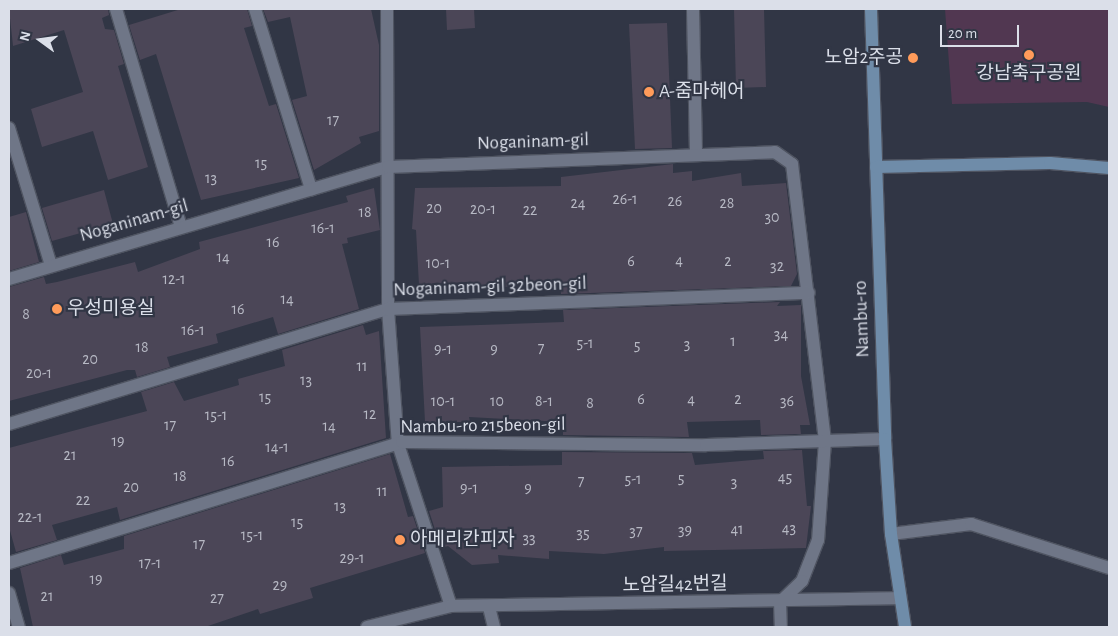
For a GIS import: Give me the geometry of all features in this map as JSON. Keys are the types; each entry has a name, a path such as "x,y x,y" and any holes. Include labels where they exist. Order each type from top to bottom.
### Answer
{"street":[{"path":"116,9 181,227"},
{"path":"255,9 311,189"},
{"path":"387,9 388,309 398,444 451,606"},
{"path":"693,9 696,155"},
{"name":"Nambu-ro","path":"871,9 885,439 891,534 905,627"},
{"path":"9,128 51,265"},
{"name":"Noganinam-gil","path":"9,278 388,167 775,152 792,164 809,293 825,441 818,540 802,581 780,602"},
{"path":"876,167 1050,162 1109,168"},
{"name":"Noganinam-gil 32beon-gil","path":"9,424 388,309 809,293"},
{"name":"Nambu-ro 215beon-gil","path":"9,564 398,444 885,439"},
{"path":"891,534 971,524 1109,568"},
{"path":"9,593 20,627"},
{"name":"노암길42번길","path":"366,627 451,606 780,602 900,598"},
{"path":"780,602 781,627"},
{"path":"489,607 494,627"}],"shaded area":[{"name":"강남축구공원","path":"945,9 1109,9 1109,107 1087,102 952,104"}],"building":[{"path":"9,9 108,9 109,15 102,18 105,29 114,30 124,64 118,66 148,167 108,180 93,131 42,147 31,109 83,92 64,30 13,46"},
{"path":"181,9 247,9 252,26 244,28 269,106 276,104 299,178 201,200 156,54 140,60 129,25"},
{"path":"263,9 371,9 379,45 379,131 359,137 361,143 314,170 292,100 307,96 290,17 268,22"},
{"path":"446,9 474,9 475,28 447,30"},
{"path":"734,9 764,9 766,87 736,88"},
{"path":"667,23 672,148 635,149 629,24"},
{"path":"673,164 673,173 692,171 692,181 741,173 742,186 786,183 797,274 791,286 561,294 560,280 474,291 474,285 466,282 419,285 416,230 412,229 415,188 561,186 561,177"},
{"path":"374,188 380,230 347,238 348,243 342,244 359,309 278,334 273,317 216,334 218,343 167,357 170,367 137,377 135,370 127,370 9,401 9,287 44,277 46,284 57,282 135,262 138,272 200,249 199,242 348,202 346,196"},
{"path":"104,190 113,224 52,241 42,208"},
{"path":"26,212 39,262 9,271 9,217"},
{"path":"780,302 777,306 801,305 801,376 810,425 800,425 801,434 761,435 760,420 687,422 689,437 563,435 563,422 469,417 470,422 425,422 420,327 564,322 563,310"},
{"path":"363,325 366,335 379,331 386,438 120,520 117,507 52,525 57,540 16,552 9,527 9,448 147,411 141,392 174,382 184,401 239,385 238,379 285,366 282,350"},
{"path":"802,450 807,506 811,506 806,548 664,551 664,547 604,554 549,551 549,559 498,555 499,563 472,565 448,546 441,548 429,511 443,507 442,467 562,465 562,452 692,453 695,465 764,459 763,451"},
{"path":"390,454 408,517 413,516 425,553 310,588 313,598 260,614 258,609 205,627 33,627 20,568 61,555 64,565 124,549 124,536"}],"place":[{"name":"강남축구공원","path":"1029,55"},
{"name":"노암2주공","path":"913,58"},
{"name":"A-줌마헤어","path":"649,92"},
{"name":"우성미용실","path":"57,309"},
{"name":"아메리칸피자","path":"400,540"}]}
